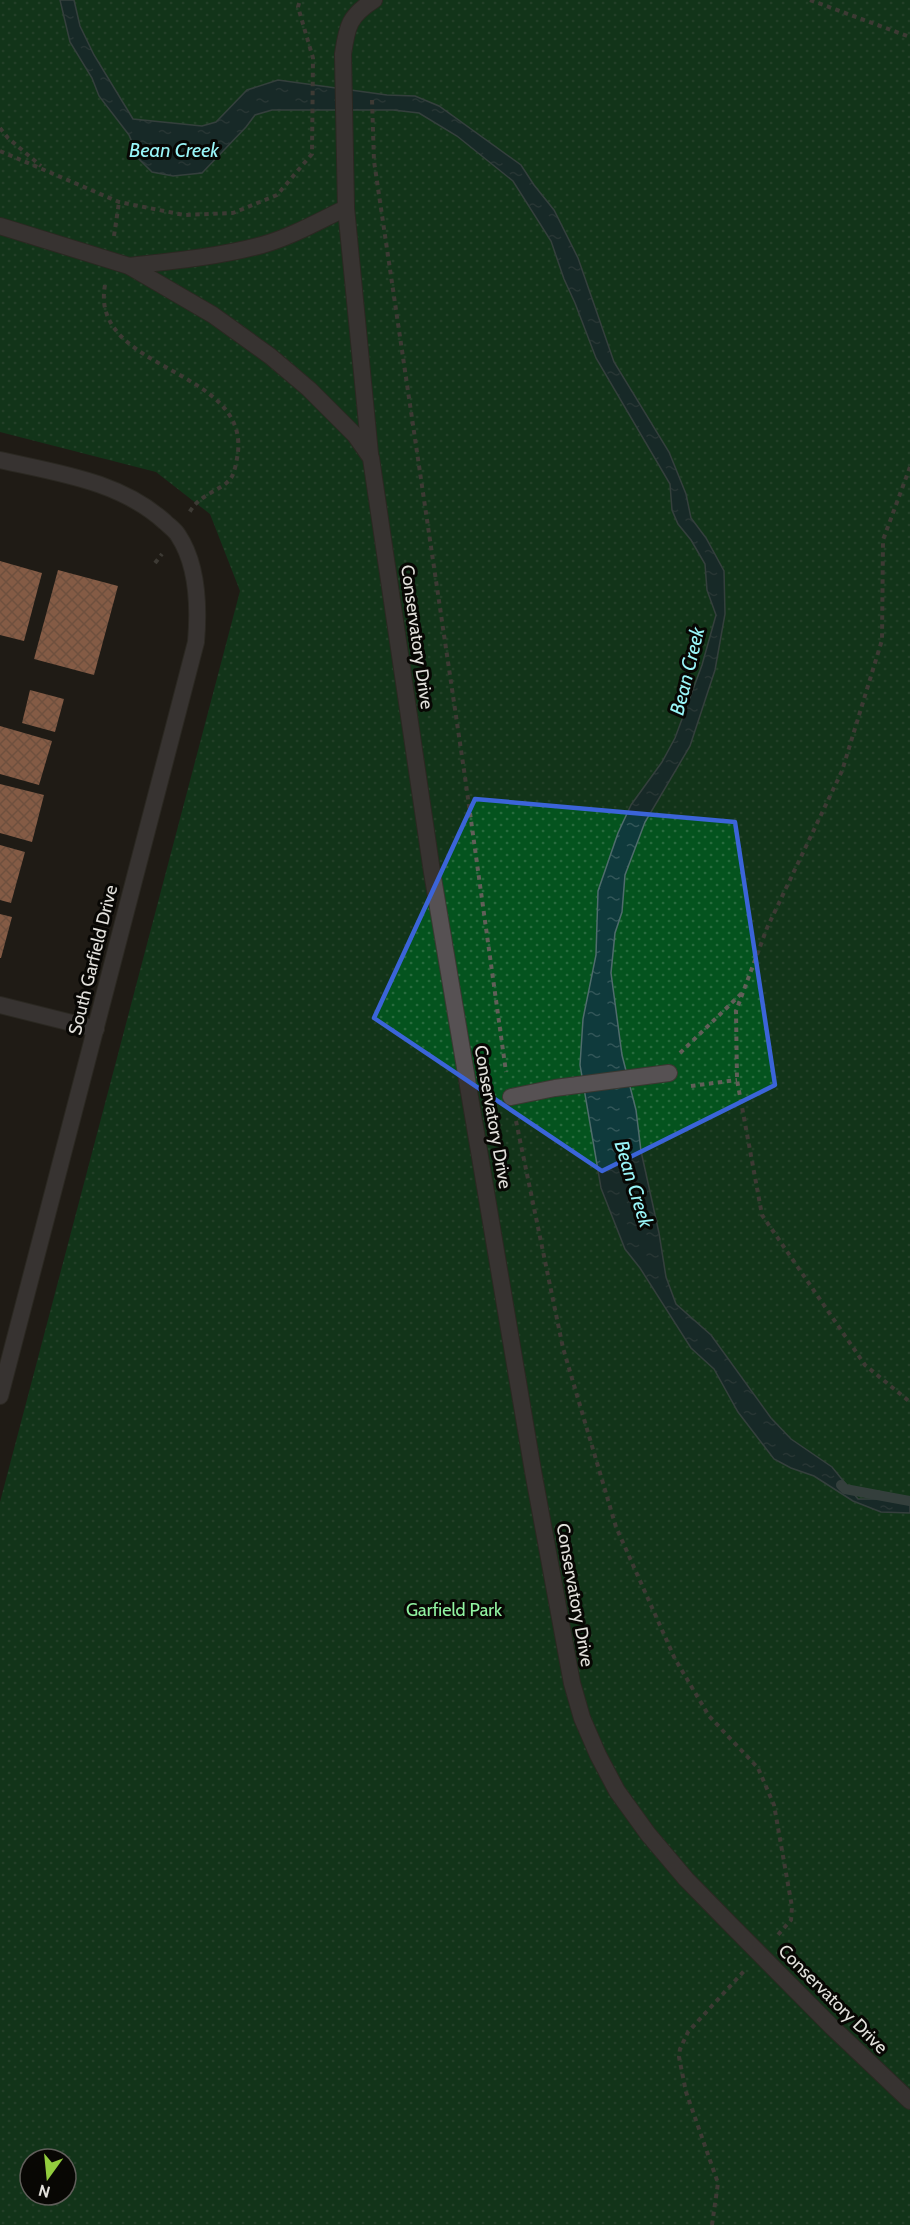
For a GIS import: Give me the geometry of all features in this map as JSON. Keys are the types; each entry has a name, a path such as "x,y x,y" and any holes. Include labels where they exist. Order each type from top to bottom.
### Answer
{"street":[{"path":"371,458 346,208 343,54 346,31 351,19 361,8 374,0"},
{"path":"129,266 225,254 263,245 311,226 346,208"},
{"name":"Conservatory Drive","path":"0,226 129,266 213,315 270,356 333,412 355,435 371,458 432,872 533,1470 572,1683 586,1727 618,1791 648,1834 686,1879 832,2027 910,2101"},
{"path":"0,460 101,485 151,509 178,534"},
{"name":"South Garfield Drive","path":"0,1396 196,642 198,616 196,588 189,559 178,534"},
{"path":"0,1005 96,1029"},
{"path":"511,1097 555,1088 669,1073"}],"path":[{"path":"0,151 119,202 184,215 233,213 277,195 312,154 313,58 298,8 300,0"},
{"path":"810,0 910,37"},
{"path":"371,93 374,161"},
{"path":"0,128 8,138 46,170"},
{"path":"119,202 103,292 111,324 121,338 200,387 217,401 232,418 239,438 237,459 231,479 194,503 178,534 155,563"},
{"path":"910,467 883,540 882,640 842,771 767,928 736,1011 738,1080 762,1215 865,1365 910,1402"},
{"path":"738,1080 681,1087 669,1073 673,1060 744,992"},
{"path":"712,2225 718,2183 686,2092 680,2066 680,2049 688,2032 760,1954"}],"highlighted area":[{"path":"475,799 735,822 775,1085 602,1171 374,1018"}],"green space":[{"name":"Garfield Park","path":"0,0 910,0 910,2225 0,2225 0,1502 240,591 210,514 156,472 0,432"}],"water":[{"name":"Bean Creek","path":"60,0 74,0 80,26 94,55 133,119 202,126 216,122 247,90 278,80 387,95 415,96 439,106 521,165 554,210 578,258 614,362 669,452 686,494 691,518 706,538 724,571 725,614 715,670 690,746 645,822 625,875 622,912 615,933 611,973 622,1055 636,1110 641,1151 666,1277 676,1304 711,1335 771,1418 791,1439 832,1467 858,1499 910,1499 910,1513 881,1512 853,1501 814,1476 774,1459 738,1412 714,1369 691,1348 640,1268 625,1249 601,1188 580,1065 583,1019 596,955 598,891 618,833 631,805 662,762 675,738 702,665 716,615 707,590 705,564 691,540 678,524 672,510 670,484 596,358 551,241 513,181 457,136 419,113 393,110 272,110 255,115 202,173 173,176 152,172 139,159 129,135 99,96 92,78 70,42"}],"building":[{"path":"0,561 42,573 24,641 0,635"},
{"path":"58,570 118,586 94,675 34,659"},
{"path":"30,690 64,699 55,732 22,723"},
{"path":"0,726 52,741 39,785 0,774"},
{"path":"0,784 44,795 32,842 0,833"},
{"path":"0,845 25,852 11,903 0,900"},
{"path":"0,914 12,917 1,958 0,958"}],"waterway":[{"name":"Bean Creek","path":"841,1485 845,1489 910,1501"}]}
